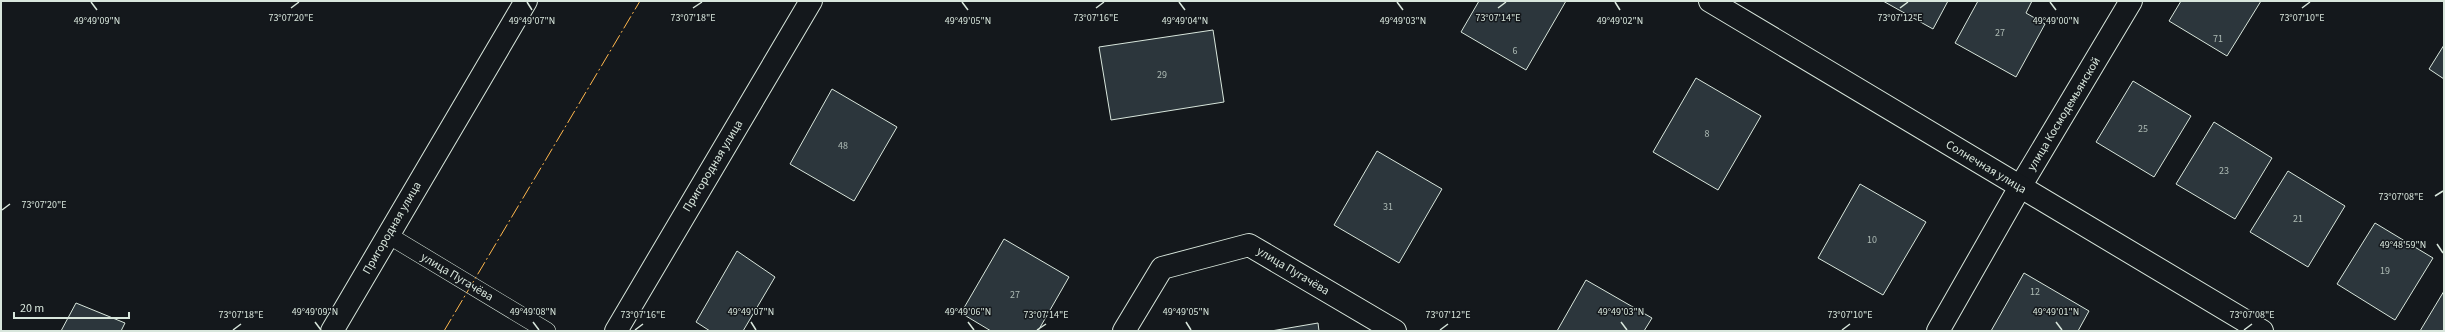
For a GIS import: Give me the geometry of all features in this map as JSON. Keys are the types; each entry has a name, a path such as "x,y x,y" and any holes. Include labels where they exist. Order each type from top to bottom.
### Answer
{"street":[{"name":"Пригородная улица","path":"332,331 526,1"},
{"name":"Пригородная улица","path":"616,331 811,1"},
{"name":"Солнечная улица","path":"1710,1 2262,331"},
{"name":"улица Космодемьянской","path":"1938,331 2020,187 2131,1"},
{"name":"улица Пугачёва","path":"1124,331 1162,268 1249,245 1395,331"}],"lane":[{"name":"улица Пугачёва","path":"388,235 547,331"}],"building":[{"path":"1479,1 1566,1 1526,70 1461,32"},
{"path":"1883,1 1948,1 1933,29"},
{"path":"1978,1 2032,1 2026,13 2045,24 2016,77 1955,43"},
{"path":"2181,1 2261,1 2227,56 2169,21"},
{"path":"1213,30 1224,102 1111,120 1099,47"},
{"path":"2444,45 2444,79 2429,69"},
{"path":"1696,78 1761,116 1718,190 1653,152"},
{"path":"2133,81 2191,116 2154,177 2096,142"},
{"path":"832,89 897,127 854,201 790,164"},
{"path":"2214,122 2272,158 2235,219 2176,184"},
{"path":"1377,151 1442,189 1399,263 1334,225"},
{"path":"2288,171 2345,206 2308,267 2250,232"},
{"path":"1860,184 1926,222 1883,295 1818,258"},
{"path":"2375,223 2433,258 2395,320 2337,284"},
{"path":"1004,239 1069,277 1038,331 991,331 961,313"},
{"path":"737,251 775,277 743,331 710,331 696,322"},
{"path":"2024,273 2089,311 2078,331 1991,331"},
{"path":"1586,280 1652,318 1644,331 1557,331"},
{"path":"2444,291 2444,331 2420,331"},
{"path":"76,303 125,323 121,331 61,331"},
{"path":"1318,323 1319,331 1271,331"}],"power":[{"path":"444,331 640,1"}]}
